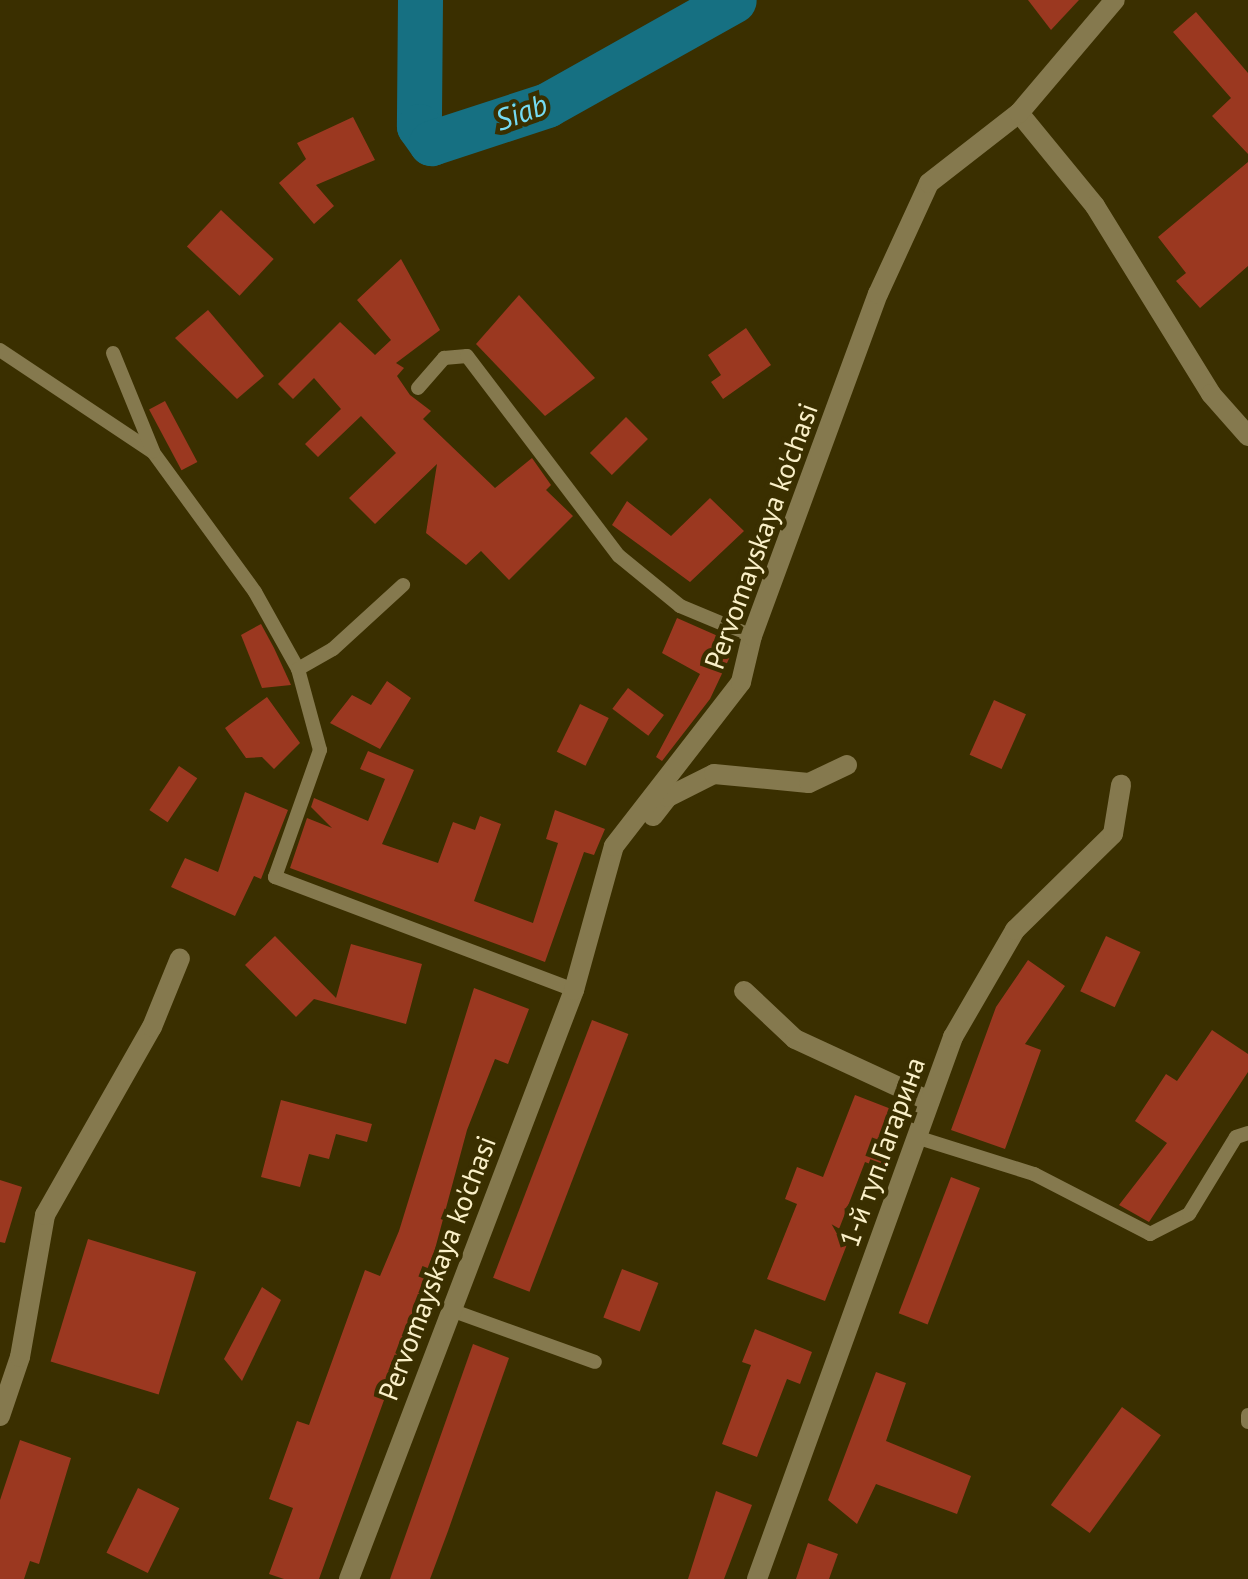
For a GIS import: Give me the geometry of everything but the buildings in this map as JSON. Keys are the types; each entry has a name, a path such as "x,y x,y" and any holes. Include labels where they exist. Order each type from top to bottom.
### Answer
{"street":[{"name":"Pervomayskaya ko'chasi","path":"349,1579 448,1309 574,990 614,846 742,682 752,636 878,294 928,182 1019,113 1115,0"},
{"path":"1019,113 1095,206 1211,394 1248,436"},
{"path":"574,990 626,851 668,798 714,774 810,783 847,765"},
{"name":"1-й туп.Гагарина","path":"757,1579 953,1037 1016,930 1113,834 1121,785"},
{"path":"0,1416 20,1358 45,1215 152,1027 180,958"},
{"path":"744,991 795,1039 929,1101"}],"lane":[{"path":"0,350 154,452"},
{"path":"113,352 154,452 254,592 298,669 320,750 275,877 574,990"},
{"path":"418,388 444,358 467,356 620,556 680,606 752,636"},
{"path":"298,669 334,649 402,585"},
{"path":"916,1137 1034,1174 1150,1234 1189,1214 1236,1137 1248,1133"},
{"path":"448,1309 596,1362"}],"waterway":[{"name":"Siab","path":"420,0 419,126 431,143 547,105 734,0"}]}
